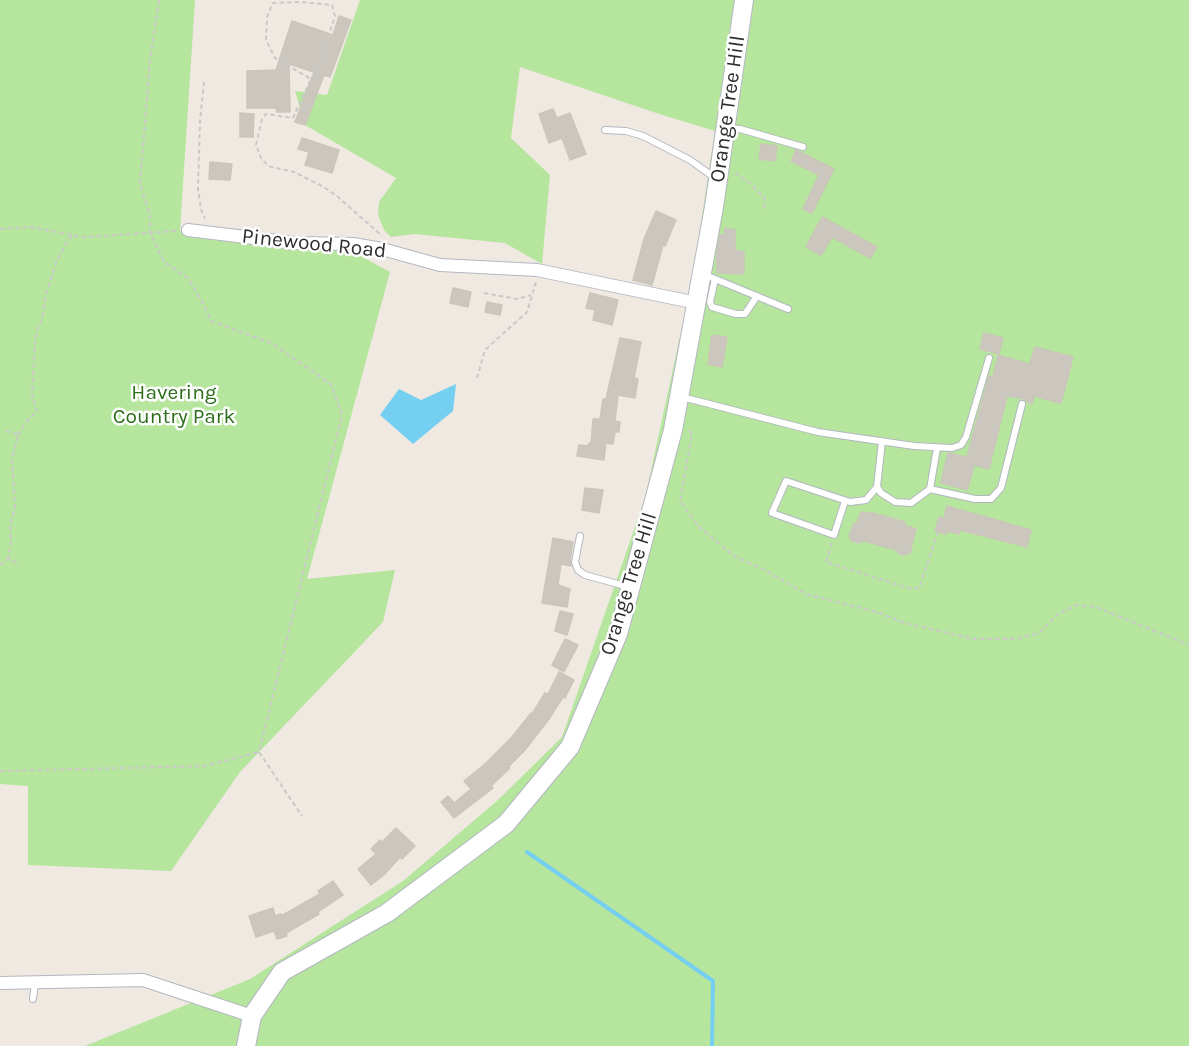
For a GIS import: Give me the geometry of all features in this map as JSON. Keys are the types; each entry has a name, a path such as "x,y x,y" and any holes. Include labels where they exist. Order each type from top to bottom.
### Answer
{"main road":[{"name":"Orange Tree Hill","path":"252,1016 282,972 387,913 506,824 570,747 618,634 677,405 697,303 709,277 719,174 744,0"},
{"path":"246,1046 252,1016"}],"street":[{"name":"Pinewood Road","path":"188,230 296,243 353,244 440,265 539,271 697,303"},
{"path":"0,983 143,980 252,1016"}],"lane":[{"path":"725,128 740,129 804,147"},
{"path":"605,130 626,131 643,136 719,174"},
{"path":"757,296 745,314 736,314 712,307 709,277 757,296 788,309"},
{"path":"677,405 818,432 952,448 961,445 966,437 989,358"},
{"path":"930,489 975,499 991,499 1001,488 1022,404"},
{"path":"882,441 878,487 881,493 896,502 911,504 930,489 937,448"},
{"path":"845,501 834,535 772,513 786,482 850,502 866,500 878,487"},
{"path":"580,536 575,561 578,570 585,575 631,587"},
{"path":"33,999 35,982"}],"path":[{"path":"159,0 150,61 140,184 150,215 150,233 164,262 188,278 211,321 271,343 331,384 342,415 259,752 302,816"},
{"path":"312,79 275,58 266,40 267,17 273,3 332,4 335,16 317,72 293,118 266,114 262,120 256,145 261,158 268,166 294,172 322,186 368,223 401,255"},
{"path":"204,82 200,120 198,189 201,208 213,232"},
{"path":"719,174 734,172 750,184 765,199 764,211"},
{"path":"0,229 30,227 84,237 188,230"},
{"path":"0,566 8,560 10,526 15,507 12,459 18,435 37,411 33,395 34,340 42,319 46,294 56,263 72,235"},
{"path":"477,378 485,350 527,312 539,271"},
{"path":"484,293 517,299 532,295"},
{"path":"677,405 692,434 680,501 699,527 734,556 806,594 878,612 905,623 974,639 1016,639 1039,633 1058,614 1077,605 1096,607 1189,645"},
{"path":"6,431 18,435"},
{"path":"834,535 826,562 911,589 920,588 938,532"},
{"path":"8,560 18,563"},
{"path":"0,771 205,766 259,752"}],"green space":[{"name":"Havering Country Park","path":"0,0 195,0 180,231 355,253 390,272 307,579 395,570 383,622 240,772 171,871 28,865 28,786 0,784"},
{"path":"360,0 1189,0 1189,1046 85,1046 250,979 403,881 498,800 562,737 645,498 692,281 715,131 520,67 511,138 550,175 542,264 505,243 414,234 391,237 384,230 378,215 379,202 396,178 305,125 295,91 327,95"}],"water":[{"path":"456,384 453,411 413,444 380,415 399,389 421,400"}],"building":[{"path":"339,16 351,20 330,77 324,75 305,125 295,122 314,72 289,64 290,112 277,112 276,108 247,108 247,71 276,70 292,21 333,35"},
{"path":"553,109 557,118 570,113 586,154 570,160 562,138 549,143 539,114"},
{"path":"240,113 254,114 253,137 240,137"},
{"path":"302,138 339,150 332,173 305,165 309,152 298,149"},
{"path":"761,144 777,146 775,161 759,159"},
{"path":"796,150 834,169 812,213 803,209 819,175 791,161"},
{"path":"210,162 232,164 230,180 209,179"},
{"path":"656,211 676,220 665,246 663,245 652,285 633,280 644,239"},
{"path":"822,217 877,247 870,258 832,237 821,255 806,247"},
{"path":"725,228 735,230 735,250 744,252 744,274 717,273 720,235 724,235"},
{"path":"453,288 471,292 468,307 450,303"},
{"path":"590,293 618,300 612,325 593,320 595,310 586,308"},
{"path":"487,302 502,305 500,315 485,312"},
{"path":"984,333 1003,338 999,354 980,349"},
{"path":"712,335 727,337 722,367 708,364"},
{"path":"620,338 641,342 634,378 638,379 635,398 618,395 615,421 620,422 619,432 615,432 613,444 606,443 604,460 577,456 579,445 591,444 593,419 600,419 603,399 606,399"},
{"path":"1035,347 1073,357 1061,403 1034,396 1032,404 1024,399 1007,396 989,469 974,465 967,490 941,483 948,453 967,457 989,376 993,377 998,355 1030,364"},
{"path":"585,488 603,490 599,513 582,510"},
{"path":"947,506 1031,530 1027,547 960,530 959,534 935,531 939,517 944,518"},
{"path":"861,512 905,522 904,525 916,529 910,553 899,554 897,550 864,541 859,543 852,541 849,536"},
{"path":"553,538 573,542 571,566 561,564 558,585 570,589 567,607 542,603"},
{"path":"560,611 573,614 567,635 555,631"},
{"path":"565,639 578,645 564,672 552,665"},
{"path":"559,672 574,680 565,698 563,697 525,750 508,767 510,768 491,786 493,788 454,818 441,802 448,796 454,803 471,789 464,781 512,737 532,714 545,693 548,694"},
{"path":"396,828 415,846 371,885 358,869 376,854 371,849"},
{"path":"333,881 343,895 318,912 319,914 286,933 287,936 277,939 274,931 256,937 249,916 273,908 275,916 281,914 281,916 320,894 318,891"}],"waterway":[{"path":"527,852 713,981 712,1046"}]}
